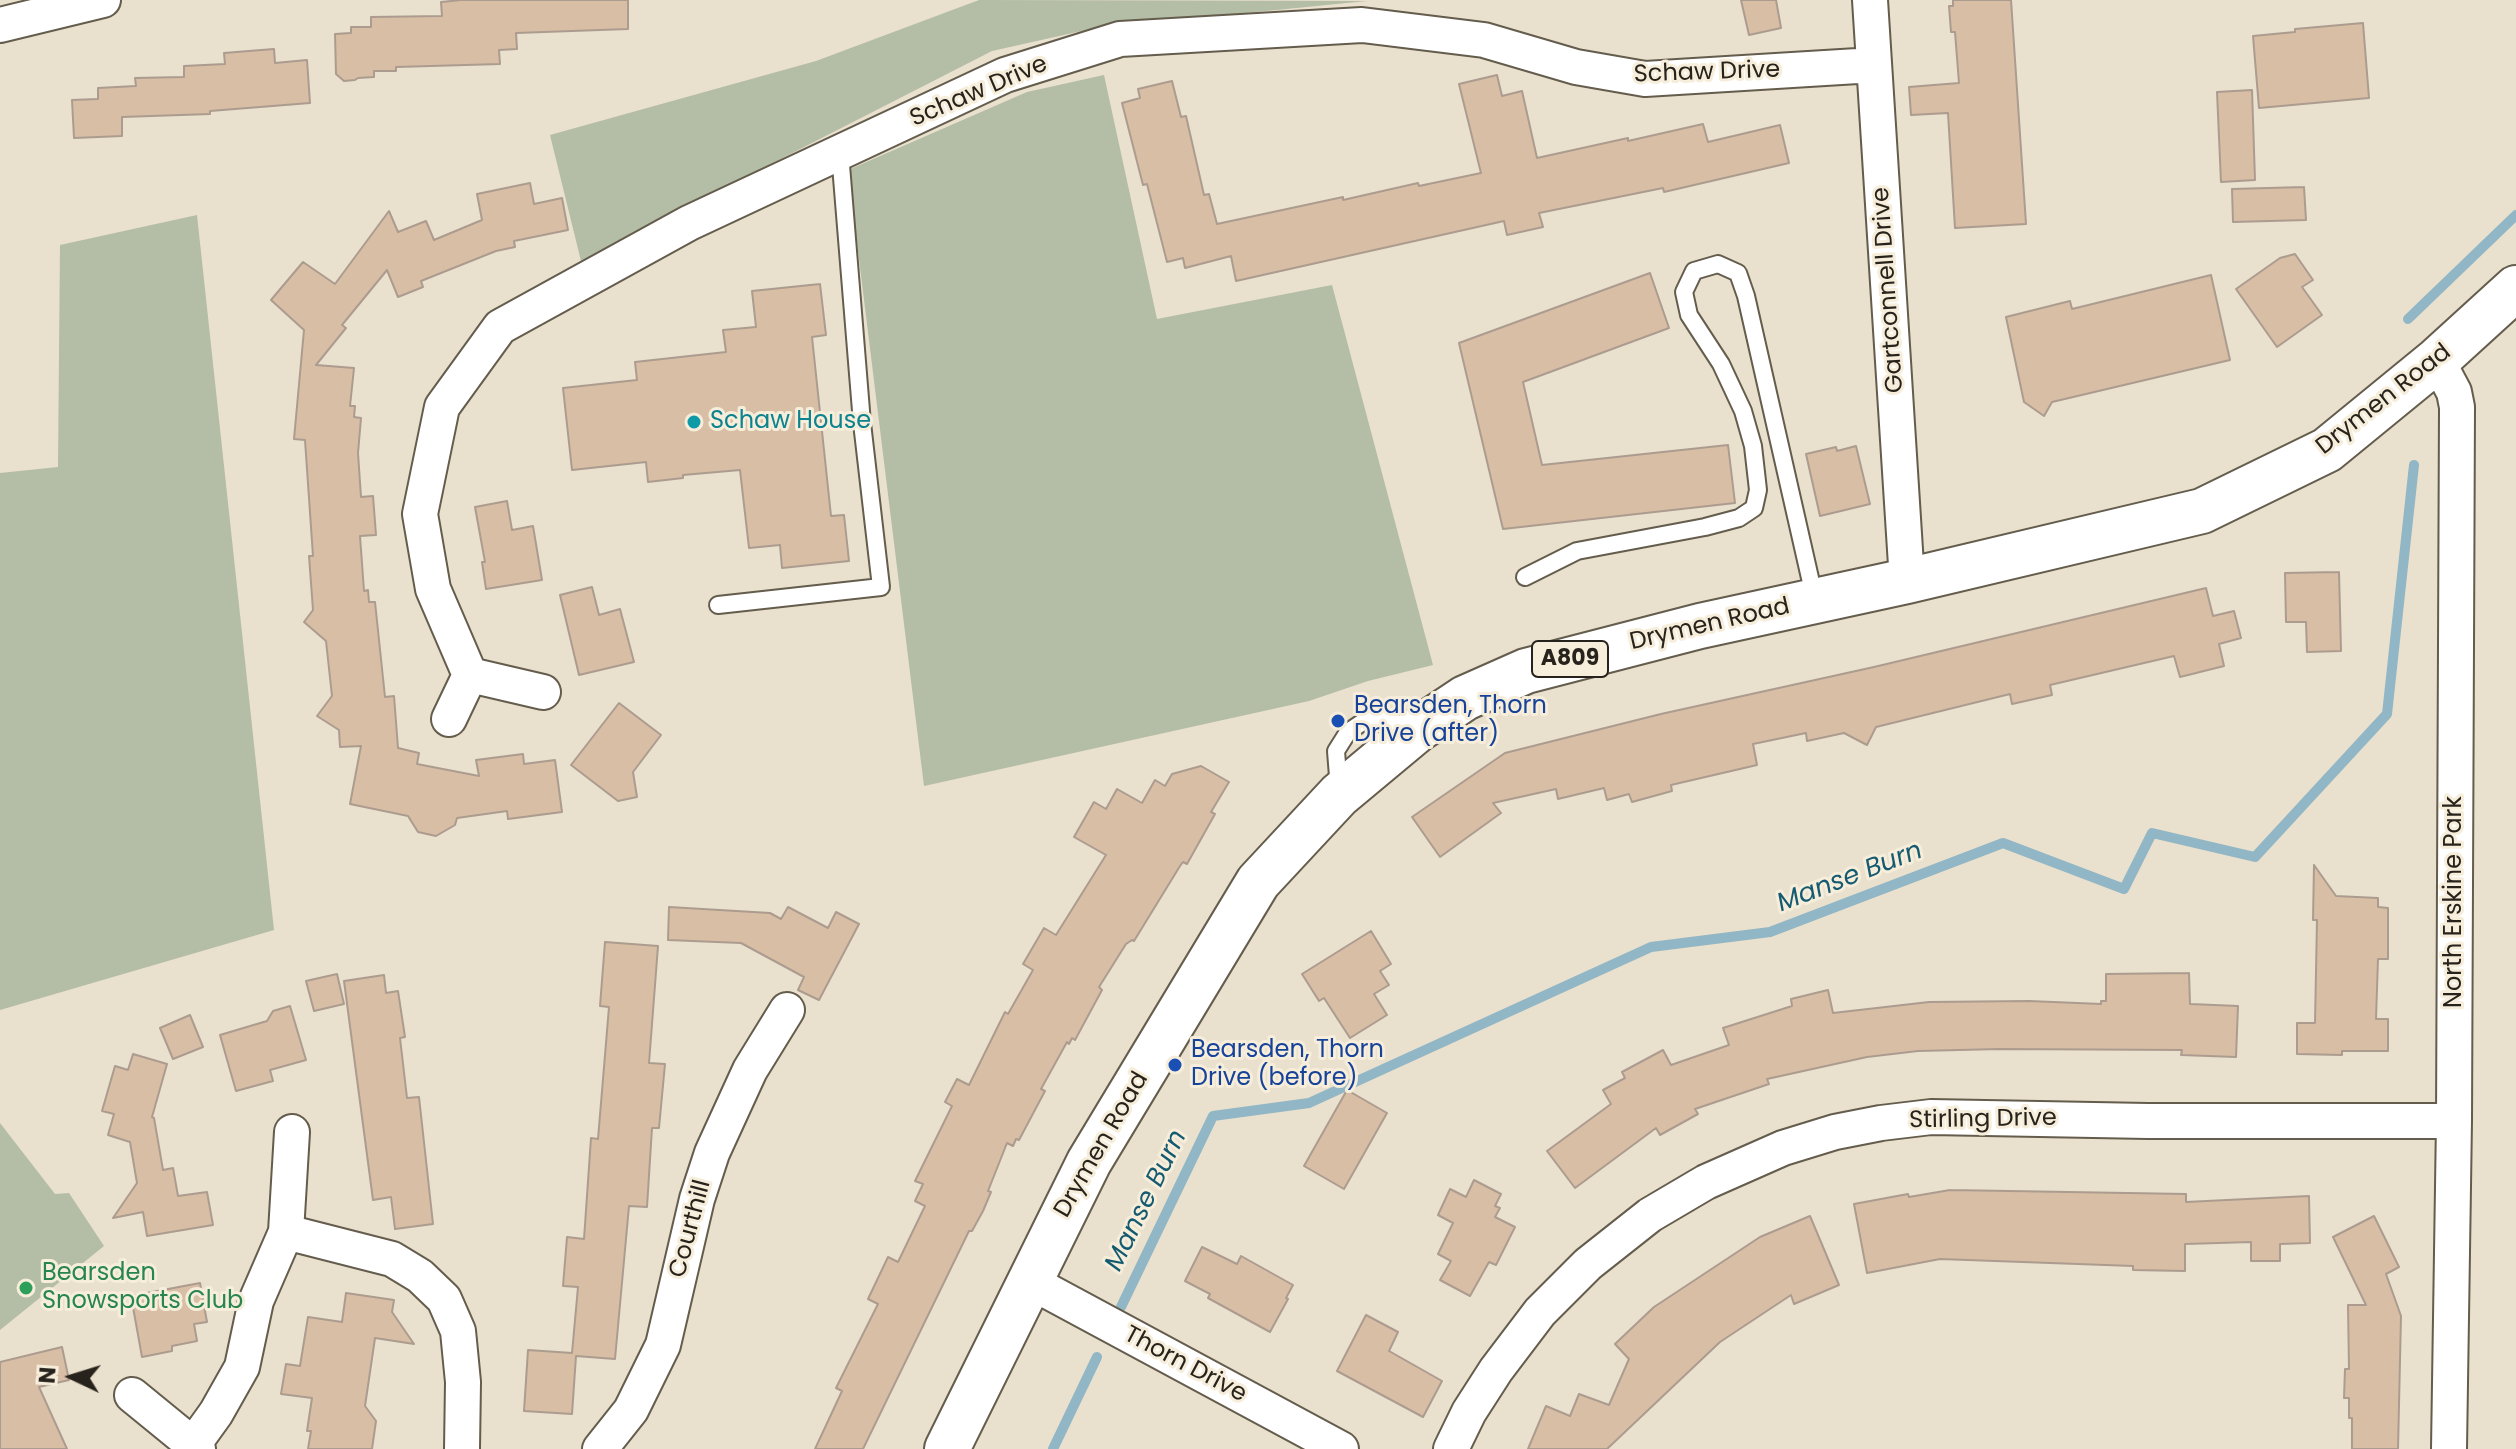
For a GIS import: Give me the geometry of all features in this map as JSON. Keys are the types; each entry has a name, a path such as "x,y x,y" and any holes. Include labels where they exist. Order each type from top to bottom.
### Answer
{"main road":[{"name":"Drymen Road","path":"947,1449 1089,1162 1258,882 1339,795 1417,730 1465,698 1526,671 1700,626 2202,511 2327,450 2437,360 2516,288"}],"street":[{"path":"0,25 103,0"},
{"name":"Gartconnell Drive","path":"1870,0 1907,581"},
{"name":"Schaw Drive","path":"470,675 433,589 420,514 442,407 500,327 689,223 1005,75 1120,39 1362,25 1484,40 1576,67 1645,79 1874,65"},
{"name":"North Erskine Park","path":"2437,360 2454,392 2457,407 2454,1121 2449,1449"},
{"path":"449,719 470,675 543,692"},
{"name":"Courthill","path":"600,1449 631,1410 663,1345 697,1199 712,1153 750,1070 787,1010"},
{"name":"Stirling Drive","path":"1451,1449 1469,1412 1496,1370 1540,1312 1588,1264 1650,1215 1706,1182 1783,1148 1866,1126 1931,1117 2454,1121"},
{"path":"132,1395 195,1447 242,1367 256,1301 286,1232 292,1132"},
{"path":"286,1232 392,1259 420,1276 444,1299 458,1331 463,1382 462,1449"},
{"name":"Thorn Drive","path":"1029,1281 1341,1449"}],"lane":[{"path":"718,605 881,587 862,423 840,153"},
{"path":"1525,577 1577,551 1705,527 1739,518 1754,508 1758,490 1753,446 1743,411 1721,364 1689,315 1684,292 1694,271 1718,264 1738,273 1746,296 1816,601"}],"green space":[{"path":"979,0 1367,1 1095,28 992,51 581,261 550,135 816,61"},
{"path":"1104,75 1157,319 1332,285 1433,665 1368,681 1309,701 924,786 848,170 1027,92"},
{"path":"197,215 274,930 0,1010 0,473 58,467 60,245"},
{"name":"Bearsden Snowsports Club","path":"0,1123 55,1194 69,1193 104,1246 0,1330"}],"building":[{"path":"628,0 628,29 516,33 517,49 499,50 500,64 396,67 396,71 374,71 374,77 344,81 336,74 335,34 351,33 351,27 371,27 371,17 442,16 441,2"},
{"path":"1741,0 1776,0 1781,28 1749,35"},
{"path":"1953,0 2011,0 2026,224 1955,228 1948,113 1911,115 1909,87 1959,83 1955,32 1951,32 1949,6 1953,6"},
{"path":"2363,23 2369,98 2259,108 2253,36"},
{"path":"274,49 275,63 307,60 310,103 210,111 210,114 122,117 122,136 74,138 72,100 98,99 98,88 136,86 135,78 184,77 184,66 225,64 224,53"},
{"path":"1497,75 1502,96 1522,91 1537,158 1703,124 1708,142 1780,125 1789,163 1664,192 1663,188 1539,213 1543,227 1507,235 1504,221 1236,281 1231,256 1185,268 1183,258 1167,262 1122,103 1140,98 1138,89 1172,81 1181,117 1186,116 1204,195 1209,194 1217,224 1343,197 1343,200 1481,173 1459,84"},
{"path":"2252,90 2255,180 2221,182 2217,92"},
{"path":"530,183 534,204 562,198 568,230 514,241 515,247 496,251 421,281 423,287 398,297 387,270 342,325 346,328 316,365 354,368 350,406 355,406 354,417 361,418 358,453 361,497 373,496 376,535 360,536 364,591 368,590 369,602 375,602 385,697 394,696 398,748 419,753 417,764 479,776 476,760 523,754 524,764 555,760 562,812 508,819 507,811 457,818 455,825 436,836 418,832 408,816 350,804 361,746 340,747 339,730 317,716 332,696 326,641 304,622 313,610 309,556 313,556 305,440 294,439 304,330 271,300 303,262 335,284 389,211 398,232 426,221 434,240 482,220 477,194"},
{"path":"2304,187 2306,220 2233,222 2232,189"},
{"path":"2295,254 2313,280 2302,287 2322,315 2277,347 2236,289 2280,258"},
{"path":"1650,273 1669,328 1523,382 1542,465 1728,445 1735,503 1503,529 1459,343"},
{"path":"2211,275 2230,360 2052,402 2044,416 2024,402 2006,317 2070,301 2072,309"},
{"name":"Schaw House","path":"820,284 826,335 812,337 831,516 844,515 849,561 782,568 780,545 749,548 740,470 683,475 683,478 648,482 646,462 572,470 563,388 637,380 635,362 726,352 723,330 756,327 752,291"},
{"path":"1856,446 1870,504 1820,516 1806,454"},
{"path":"507,501 512,530 533,526 542,580 486,589 482,562 485,562 475,507"},
{"path":"2339,572 2341,651 2307,652 2306,622 2286,622 2285,573"},
{"path":"592,587 599,615 620,609 634,662 579,675 560,595"},
{"path":"2206,588 2213,616 2234,611 2241,638 2219,644 2224,666 2180,677 2174,656 2050,685 2052,695 2012,704 2010,694 1876,727 1867,745 1844,733 1807,741 1806,733 1753,744 1757,765 1671,785 1672,791 1632,802 1629,794 1607,800 1604,788 1558,799 1556,789 1493,803 1501,813 1440,857 1412,817 1505,753"},
{"path":"619,703 661,735 633,772 637,797 618,801 571,765"},
{"path":"1201,766 1229,782 1211,812 1215,814 1187,864 1183,862 1180,866 1134,941 1126,944 1099,987 1102,990 1075,1040 1072,1038 1069,1044 1067,1042 1041,1089 1045,1091 1019,1140 1016,1139 1013,1146 1007,1143 983,1211 972,1231 969,1231 863,1449 815,1449 842,1391 836,1388 878,1304 868,1299 888,1257 898,1262 925,1206 915,1201 923,1184 915,1181 952,1106 945,1102 957,1079 969,1085 1005,1012 1008,1014 1033,970 1023,964 1044,928 1056,935 1106,855 1074,837 1094,802 1106,809 1117,789 1142,803 1155,780 1165,786 1172,774"},
{"path":"2314,865 2336,896 2378,898 2378,907 2388,908 2388,959 2378,959 2376,1019 2388,1019 2388,1051 2342,1051 2342,1055 2297,1054 2297,1023 2315,1023 2317,920 2313,920"},
{"path":"669,907 770,913 781,919 788,907 828,928 836,912 859,924 819,1000 798,990 804,977 741,943 668,940"},
{"path":"1371,931 1391,964 1380,971 1389,985 1374,994 1387,1015 1350,1038 1324,998 1319,1001 1302,974"},
{"path":"605,942 658,946 649,1063 665,1064 659,1128 652,1128 647,1207 629,1206 615,1359 576,1356 572,1414 524,1411 528,1350 572,1353 578,1287 563,1286 567,1237 584,1239 591,1138 598,1139 609,1007 600,1006"},
{"path":"2189,973 2190,1004 2238,1006 2236,1057 2181,1055 2182,1050 2000,1049 1918,1051 1867,1057 1767,1079 1769,1084 1695,1109 1698,1114 1660,1135 1656,1128 1575,1188 1547,1151 1611,1104 1603,1090 1625,1078 1622,1072 1663,1050 1671,1065 1729,1045 1723,1028 1792,1006 1791,999 1828,990 1833,1013 1929,1002 2101,1004 2101,1001 2106,1001 2106,974"},
{"path":"337,974 344,1004 314,1011 306,981"},
{"path":"384,975 386,993 398,991 405,1037 400,1038 407,1098 419,1097 433,1224 395,1229 391,1197 373,1200 344,981"},
{"path":"290,1006 306,1060 270,1070 273,1081 236,1091 220,1035 267,1021 273,1011"},
{"path":"190,1015 203,1047 173,1059 160,1028"},
{"path":"133,1054 167,1064 152,1117 163,1170 173,1168 178,1196 207,1192 213,1225 147,1236 143,1212 113,1218 137,1183 130,1142 108,1135 114,1114 102,1111 115,1066 128,1070"},
{"path":"1347,1090 1387,1113 1344,1189 1304,1166"},
{"path":"1474,1180 1501,1194 1495,1206 1500,1208 1495,1217 1515,1227 1496,1265 1489,1262 1470,1296 1440,1280 1451,1261 1438,1254 1453,1223 1438,1215 1450,1189 1466,1197"},
{"path":"1950,1190 2186,1194 2186,1202 2309,1196 2310,1243 2280,1244 2280,1261 2251,1261 2251,1242 2185,1244 2185,1271 2133,1270 2133,1266 1940,1259 1867,1273 1854,1204"},
{"path":"1810,1216 1839,1285 1794,1304 1791,1295 1720,1342 1607,1449 1528,1449 1546,1406 1570,1416 1579,1394 1609,1405 1629,1359 1615,1344 1654,1307 1760,1237"},
{"path":"2374,1216 2399,1267 2386,1274 2401,1316 2398,1449 2352,1449 2349,1398 2344,1398 2345,1369 2349,1369 2348,1305 2366,1305 2333,1237"},
{"path":"1202,1247 1237,1264 1241,1256 1293,1285 1270,1332 1208,1298 1210,1294 1185,1281"},
{"path":"200,1283 207,1322 194,1324 197,1341 172,1346 172,1351 142,1357 131,1296"},
{"path":"346,1293 394,1300 392,1312 414,1344 375,1338 365,1406 376,1421 372,1449 308,1449 311,1431 307,1431 312,1398 281,1394 286,1364 300,1366 308,1317 342,1322"},
{"path":"1366,1315 1398,1332 1389,1351 1442,1381 1423,1417 1337,1371"},
{"path":"62,1347 69,1380 39,1387 67,1449 0,1449 0,1362"}],"waterway":[{"name":"Manse Burn","path":"2408,319 2516,215"},
{"name":"Manse Burn","path":"1121,1307 1213,1116 1309,1103 1651,947 1770,932 2003,843 2124,889 2152,833 2255,857 2387,714 2414,465"},
{"name":"Manse Burn","path":"1053,1449 1097,1357"}],"place":[{"name":"Schaw House","path":"694,422"},
{"name":"Bearsden, Thorn Drive (after)","path":"1338,721"},
{"name":"Bearsden, Thorn Drive (before)","path":"1175,1065"},
{"name":"Bearsden Snowsports Club","path":"26,1288"}]}
